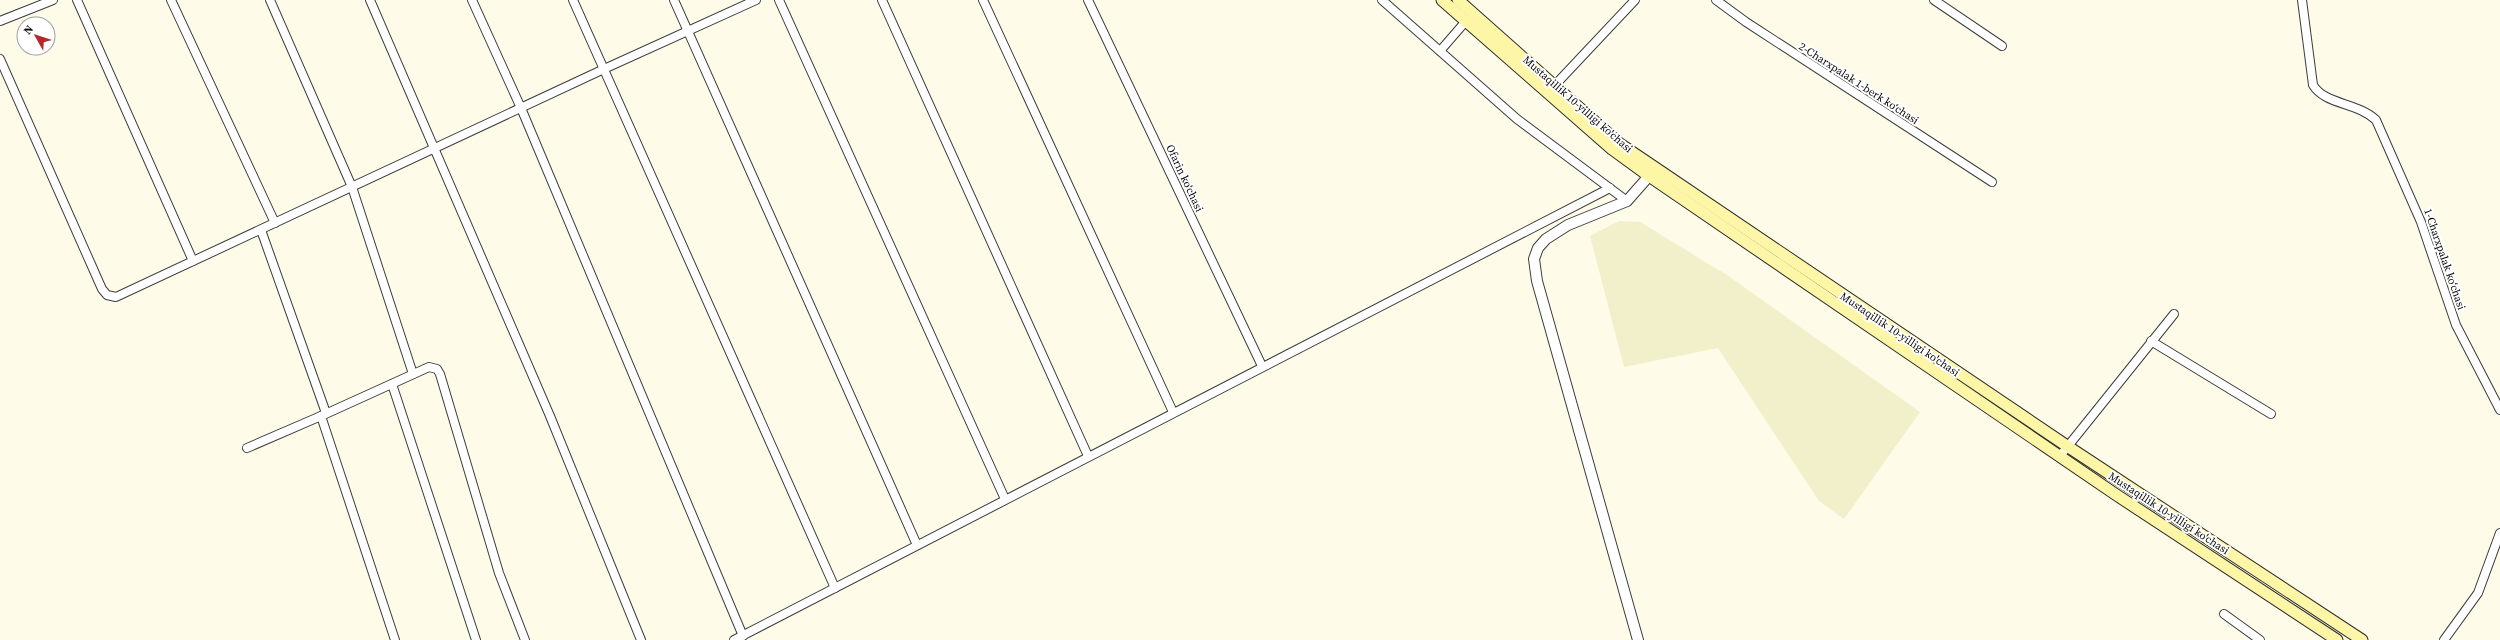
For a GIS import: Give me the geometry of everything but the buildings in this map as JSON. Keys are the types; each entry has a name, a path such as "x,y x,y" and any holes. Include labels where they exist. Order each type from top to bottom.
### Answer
{"main road":[{"name":"Mustaqillik 10-yilligi ko'chasi","path":"1442,0 1463,25 1612,150 2060,456 2337,640"},
{"name":"Mustaqillik 10-yilligi ko'chasi","path":"1458,0 1620,144 2067,446 2362,640"}],"street":[{"path":"0,20 53,0"},
{"path":"77,0 193,261"},
{"path":"170,0 275,223"},
{"path":"270,0 352,187 413,374"},
{"path":"370,0 436,148 550,416 641,640"},
{"path":"472,0 521,108 742,636"},
{"path":"573,0 835,588"},
{"path":"674,0 917,545"},
{"path":"0,59 102,289 107,295 116,297 604,68 756,0"},
{"path":"779,0 1005,498"},
{"path":"882,0 1088,456"},
{"path":"983,0 1173,412"},
{"name":"Ofarin koʻchasi","path":"1088,0 1262,366"},
{"path":"1382,0 1517,118 1627,201"},
{"path":"1555,85 1635,0"},
{"name":"2-Charxpalak 1-berk koʻchasi","path":"1716,0 1746,22 1992,182"},
{"path":"1934,0 2002,46"},
{"name":"1-Charxpalak koʻchasi","path":"2302,0 2313,85 2321,96 2352,105 2371,116 2381,128 2421,222 2456,325 2500,410"},
{"path":"1440,51 1463,25"},
{"path":"1638,640 1537,281 1534,259 1538,248 1546,239 1568,225 1627,201 1649,176"},
{"path":"734,640 1005,498 1610,188"},
{"path":"261,230 324,415 395,640"},
{"path":"2060,456 2174,314"},
{"path":"2151,341 2271,414"},
{"path":"247,448 429,367 437,369 440,374 499,573 525,640"},
{"path":"392,384 476,640"},
{"path":"2444,640 2478,593 2500,533"},
{"path":"2224,614 2260,640"}],"shaded area":[{"path":"1619,221 1640,222 1727,275 1920,412 1844,519 1819,501 1718,348 1624,367 1590,236"}]}
